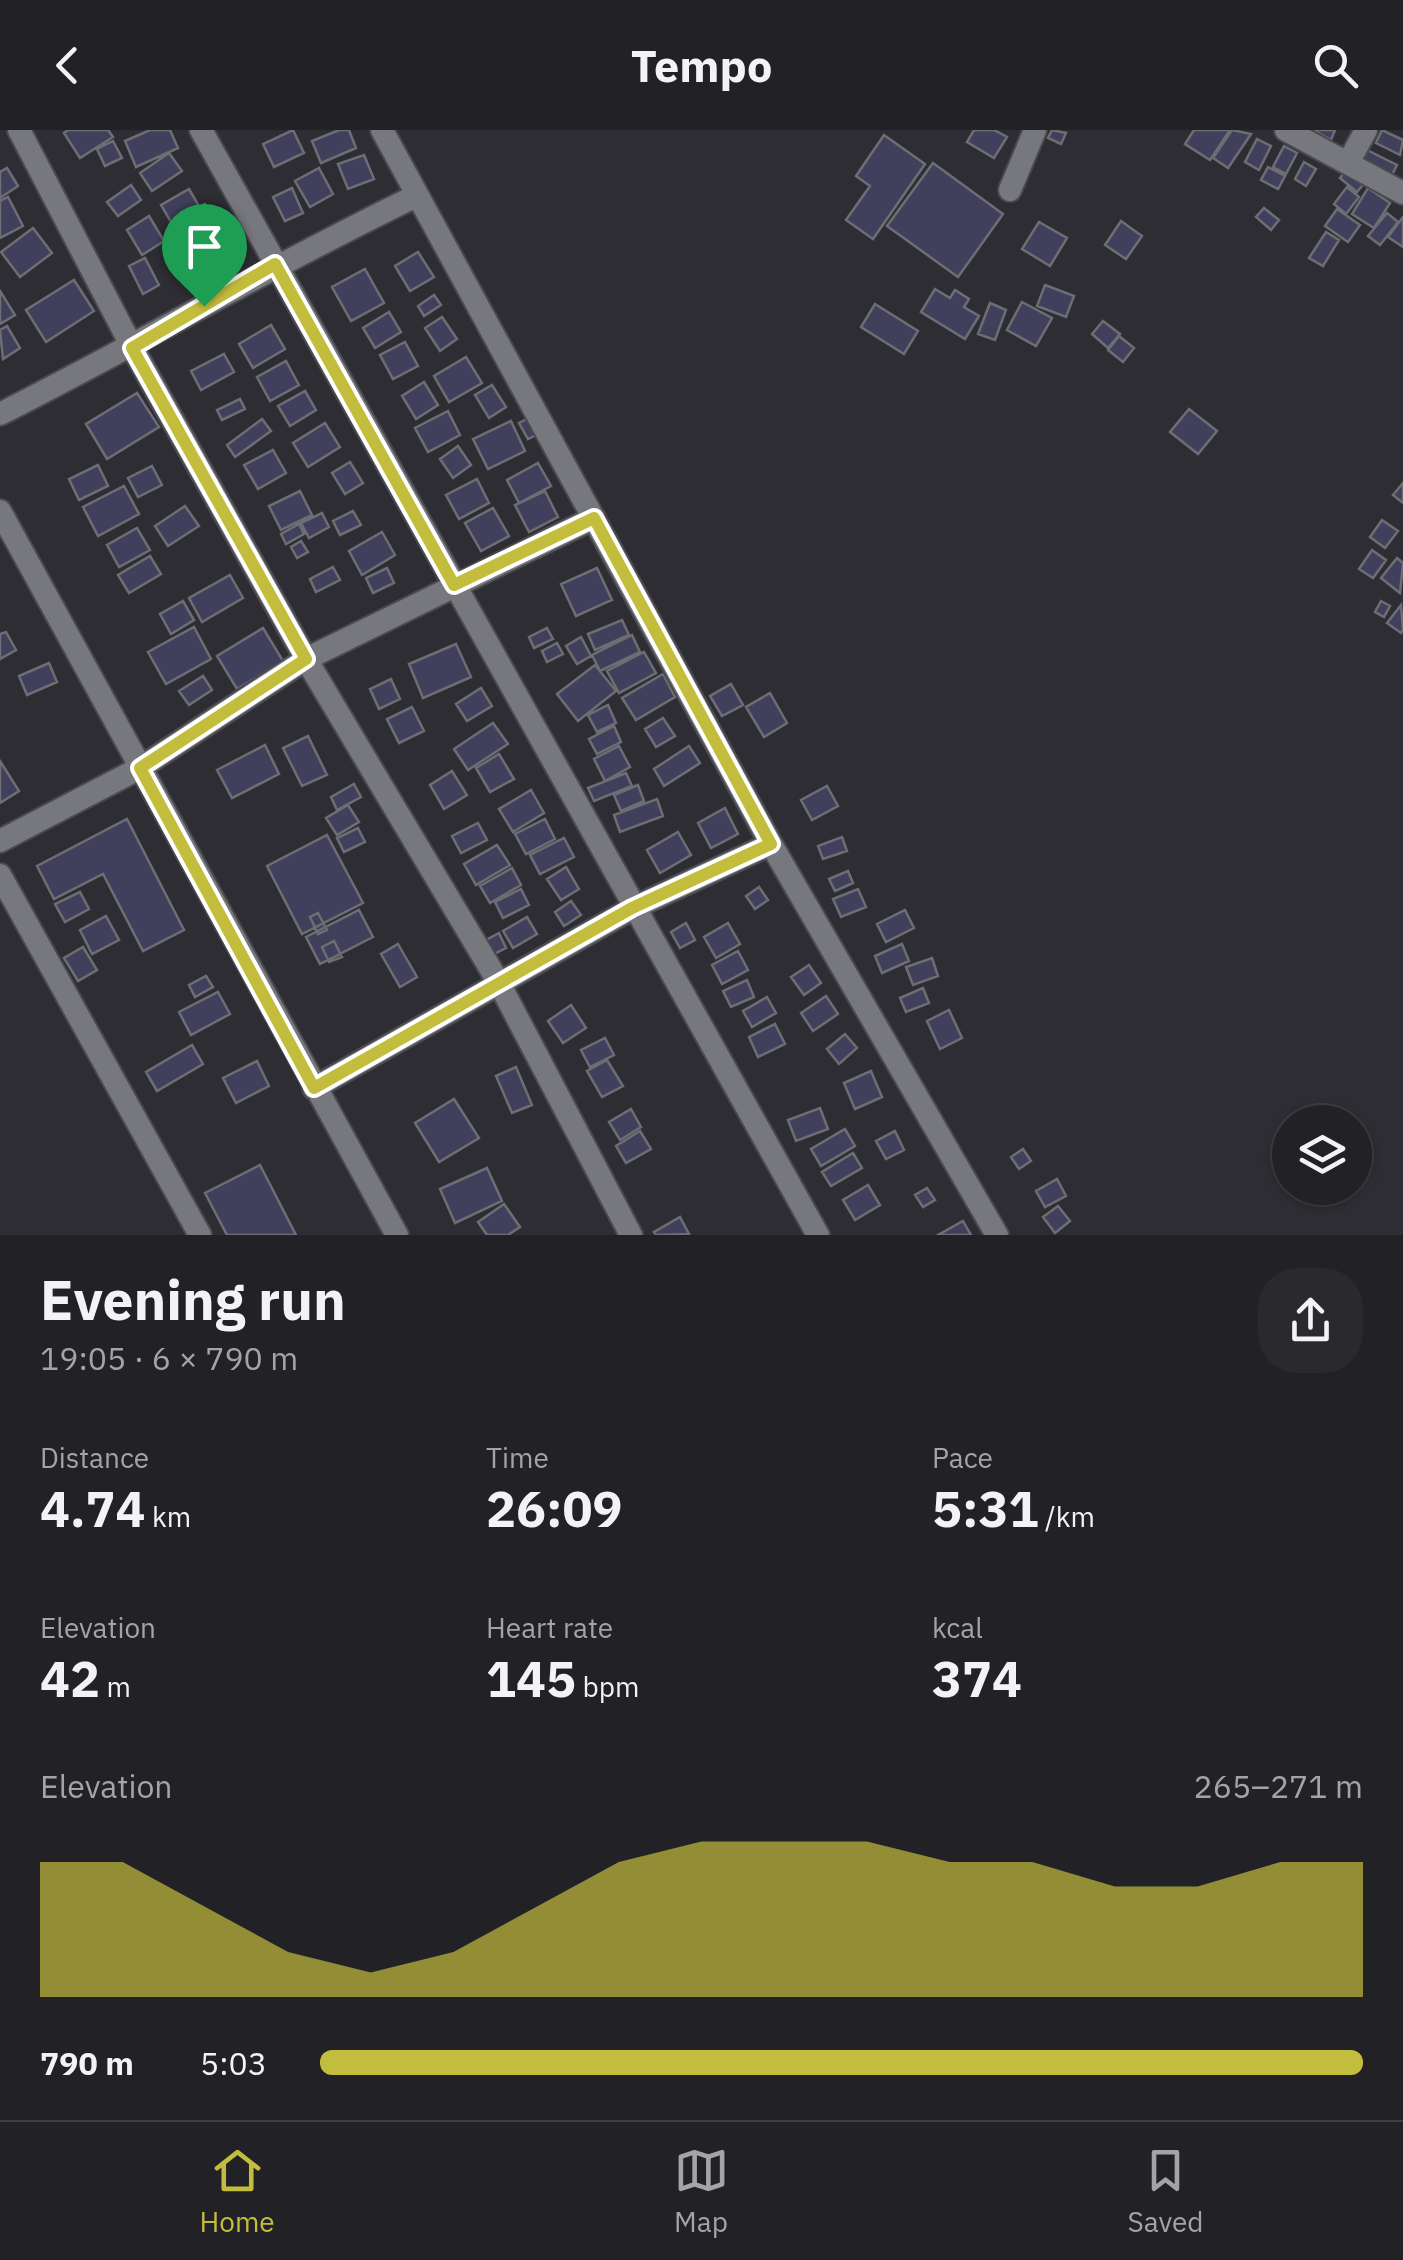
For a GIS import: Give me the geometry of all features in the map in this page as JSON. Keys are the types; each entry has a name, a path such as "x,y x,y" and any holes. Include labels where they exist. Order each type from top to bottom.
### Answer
{"street":[{"path":"19,130 132,348 306,659 499,983 631,1235"},
{"path":"201,130 818,1235"},
{"path":"382,130 771,844 997,1235"},
{"path":"1010,190 1035,130"},
{"path":"1286,130 1403,193"},
{"path":"1348,164 1366,130"},
{"path":"0,414 132,348 275,264 416,196"},
{"path":"0,511 397,1235"},
{"path":"0,841 140,768 306,659 594,518"},
{"path":"314,1088 632,908 771,844"},
{"path":"0,875 200,1235"}],"building":[{"path":"108,130 113,137 80,158 64,133"},
{"path":"150,130 170,130 178,148 136,167 125,141"},
{"path":"293,130 304,153 274,167 263,144"},
{"path":"349,130 356,148 321,163 312,141"},
{"path":"974,130 994,130 1007,137 994,158 967,142"},
{"path":"1052,130 1066,133 1061,144 1048,138"},
{"path":"1194,130 1230,130 1210,160 1185,144"},
{"path":"1232,130 1251,134 1228,168 1213,158"},
{"path":"1313,130 1335,130 1331,140"},
{"path":"1382,130 1403,140 1400,155 1376,143"},
{"path":"884,135 925,164 873,239 846,220 870,186 856,176"},
{"path":"1257,139 1271,146 1259,170 1245,162"},
{"path":"113,141 122,158 105,166 97,149"},
{"path":"1284,146 1297,153 1286,174 1273,167"},
{"path":"1365,149 1397,165 1391,177 1359,161"},
{"path":"169,153 182,171 152,191 140,173"},
{"path":"364,155 374,179 348,189 338,164"},
{"path":"1304,162 1316,169 1306,186 1295,179"},
{"path":"933,163 1003,214 958,277 887,226"},
{"path":"1268,167 1285,176 1278,189 1261,180"},
{"path":"1349,167 1366,181 1357,192 1340,178"},
{"path":"7,168 18,186 0,198 0,172"},
{"path":"319,168 333,194 310,207 295,181"},
{"path":"131,185 141,200 118,216 107,202"},
{"path":"1347,187 1359,197 1346,214 1334,204"},
{"path":"292,188 303,213 285,221 273,197"},
{"path":"1368,188 1390,203 1374,228 1352,214"},
{"path":"189,189 199,206 171,222 161,205"},
{"path":"8,197 23,226 0,238 0,201"},
{"path":"205,204 214,219 189,233 180,218"},
{"path":"1264,208 1279,220 1271,230 1256,217"},
{"path":"1337,209 1360,225 1348,242 1325,226"},
{"path":"1387,213 1398,222 1380,245 1368,236"},
{"path":"149,216 164,241 142,255 127,230"},
{"path":"229,217 243,247 191,270 177,240"},
{"path":"1403,217 1403,247 1388,237"},
{"path":"1121,221 1142,236 1126,259 1105,245"},
{"path":"1039,222 1067,238 1050,266 1022,249"},
{"path":"33,228 52,253 20,277 1,252"},
{"path":"1326,232 1339,240 1323,266 1309,258"},
{"path":"418,252 434,277 410,291 395,266"},
{"path":"145,258 159,285 143,294 129,266"},
{"path":"365,269 384,303 351,321 332,287"},
{"path":"74,280 94,311 46,342 26,310"},
{"path":"1045,285 1074,296 1066,317 1037,306"},
{"path":"935,289 950,298 955,290 969,299 964,307 979,316 965,339 921,312"},
{"path":"0,291 15,315 0,324"},
{"path":"434,295 441,305 424,316 418,306"},
{"path":"1022,302 1052,318 1036,346 1007,330"},
{"path":"990,303 1006,310 995,340 978,334"},
{"path":"875,304 918,331 904,354 861,327"},
{"path":"389,312 401,332 375,348 363,328"},
{"path":"442,317 457,339 440,351 425,328"},
{"path":"1103,321 1120,334 1108,348 1092,334"},
{"path":"271,325 285,349 253,368 239,344"},
{"path":"7,326 20,348 3,359 0,330"},
{"path":"1119,336 1134,348 1123,362 1108,350"},
{"path":"405,342 418,366 393,379 380,355"},
{"path":"224,354 234,372 201,390 191,371"},
{"path":"466,357 482,383 449,402 434,376"},
{"path":"286,361 299,385 270,401 257,377"},
{"path":"424,382 438,405 416,419 402,396"},
{"path":"492,385 506,407 489,418 475,395"},
{"path":"305,391 316,410 290,426 278,406"},
{"path":"137,393 159,427 107,459 86,424"},
{"path":"240,399 245,409 222,420 217,410"},
{"path":"1189,409 1217,431 1198,454 1170,432"},
{"path":"448,411 460,435 428,452 415,428"},
{"path":"531,417 540,433 528,439 519,423"},
{"path":"262,419 271,431 235,457 227,445"},
{"path":"511,421 525,451 488,469 473,439"},
{"path":"325,423 340,447 308,467 293,443"},
{"path":"458,446 471,465 453,478 440,459"},
{"path":"273,450 286,473 258,489 244,465"},
{"path":"350,462 363,483 345,494 332,473"},
{"path":"538,463 551,486 519,503 507,480"},
{"path":"98,465 108,486 79,500 69,479"},
{"path":"152,466 162,485 138,497 128,478"},
{"path":"477,479 489,503 459,519 446,495"},
{"path":"1403,483 1403,503 1393,495"},
{"path":"124,486 139,514 98,536 83,507"},
{"path":"300,491 312,515 281,530 269,506"},
{"path":"545,491 558,517 529,532 515,505"},
{"path":"185,506 199,526 168,546 155,526"},
{"path":"493,508 509,536 481,551 465,523"},
{"path":"353,511 361,525 340,535 333,521"},
{"path":"322,513 329,527 309,538 301,523"},
{"path":"1382,520 1398,531 1385,548 1370,537"},
{"path":"299,524 304,534 286,544 281,534"},
{"path":"137,528 150,550 119,567 107,545"},
{"path":"382,532 395,555 362,575 349,551"},
{"path":"301,541 308,552 297,558 291,547"},
{"path":"1372,550 1386,560 1373,578 1359,569"},
{"path":"150,556 161,574 129,593 118,575"},
{"path":"1397,558 1403,563 1400,593 1381,578"},
{"path":"333,567 340,580 316,592 310,579"},
{"path":"387,568 394,583 373,593 366,578"},
{"path":"597,568 612,600 576,616 561,584"},
{"path":"230,575 243,598 202,622 189,598"},
{"path":"183,601 194,620 171,634 160,614"},
{"path":"1381,601 1390,606 1384,617 1375,612"},
{"path":"1401,605 1403,630 1401,633 1387,623"},
{"path":"622,620 629,635 595,650 588,634"},
{"path":"194,627 211,659 166,684 148,652"},
{"path":"263,628 283,661 237,689 217,656"},
{"path":"547,628 553,639 534,648 529,637"},
{"path":"6,632 16,650 0,659 0,634"},
{"path":"632,635 640,652 600,671 592,655"},
{"path":"581,637 591,656 577,664 566,646"},
{"path":"557,643 563,654 547,662 542,651"},
{"path":"456,644 471,677 423,698 409,664"},
{"path":"644,652 656,673 619,693 607,671"},
{"path":"49,663 57,682 27,695 19,676"},
{"path":"595,665 616,691 578,721 557,694"},
{"path":"663,674 675,697 636,720 622,698"},
{"path":"203,676 212,690 189,705 179,691"},
{"path":"391,679 400,699 379,709 370,689"},
{"path":"731,684 743,705 722,716 710,696"},
{"path":"481,688 492,706 467,721 456,704"},
{"path":"770,693 787,723 764,737 746,707"},
{"path":"608,705 616,723 597,732 588,715"},
{"path":"412,707 424,731 399,743 387,719"},
{"path":"663,718 675,736 656,747 645,729"},
{"path":"493,723 508,744 468,770 454,749"},
{"path":"614,726 621,742 597,754 589,739"},
{"path":"308,736 327,775 302,786 283,748"},
{"path":"265,745 279,774 232,798 217,770"},
{"path":"619,746 630,767 605,781 594,759"},
{"path":"689,746 700,763 664,786 654,769"},
{"path":"499,754 514,779 490,792 476,768"},
{"path":"0,761 19,791 0,803"},
{"path":"452,771 467,795 444,809 430,785"},
{"path":"626,773 632,786 594,801 588,788"},
{"path":"354,784 361,797 337,810 331,797"},
{"path":"638,785 644,801 621,811 614,795"},
{"path":"827,786 838,806 812,820 801,800"},
{"path":"531,790 544,813 513,832 499,809"},
{"path":"657,799 663,816 620,832 614,815"},
{"path":"348,805 359,822 337,835 326,818"},
{"path":"725,808 738,834 711,848 698,823"},
{"path":"127,819 184,930 143,951 103,874 54,899 37,866"},
{"path":"545,819 555,839 526,854 515,834"},
{"path":"478,823 487,840 461,853 452,836"},
{"path":"358,828 365,842 344,852 337,838"},
{"path":"678,832 691,855 660,873 647,850"},
{"path":"327,835 363,903 302,934 267,866"},
{"path":"842,837 847,851 823,859 818,846"},
{"path":"564,838 574,857 540,874 530,855"},
{"path":"497,845 510,865 476,885 464,864"},
{"path":"566,867 579,889 561,900 547,879"},
{"path":"512,868 521,885 490,903 480,886"},
{"path":"848,871 853,883 835,891 829,879"},
{"path":"759,887 768,900 755,909 746,896"},
{"path":"521,889 529,905 503,918 495,902"},
{"path":"858,889 866,907 841,917 833,899"},
{"path":"80,892 89,909 65,922 55,904"},
{"path":"571,901 581,915 564,926 555,912"},
{"path":"359,910 373,937 320,964 306,937"},
{"path":"905,910 914,928 886,942 877,924"},
{"path":"318,913 327,930 318,934 310,917"},
{"path":"106,916 119,940 92,954 80,930"},
{"path":"527,917 537,934 513,948 503,931"},
{"path":"686,923 695,940 680,948 671,932"},
{"path":"728,923 740,944 716,958 704,937"},
{"path":"499,933 506,948 494,954 486,940"},
{"path":"334,941 342,957 329,962 322,947"},
{"path":"398,944 417,977 400,987 381,954"},
{"path":"902,944 909,961 882,973 875,956"},
{"path":"83,947 97,970 78,981 64,958"},
{"path":"738,951 748,970 722,984 712,965"},
{"path":"932,958 938,976 913,985 906,967"},
{"path":"809,965 821,983 804,995 791,977"},
{"path":"206,976 213,987 195,997 189,985"},
{"path":"747,980 754,997 731,1007 723,991"},
{"path":"923,988 929,1003 906,1012 900,998"},
{"path":"218,992 230,1014 191,1035 179,1012"},
{"path":"826,996 838,1014 813,1031 801,1013"},
{"path":"767,997 776,1013 752,1027 743,1011"},
{"path":"571,1005 586,1028 563,1043 548,1021"},
{"path":"949,1010 962,1038 940,1049 927,1021"},
{"path":"775,1024 785,1044 758,1057 749,1037"},
{"path":"845,1034 857,1048 839,1064 827,1049"},
{"path":"605,1038 614,1055 590,1067 581,1050"},
{"path":"192,1045 203,1064 157,1091 146,1072"},
{"path":"607,1060 623,1086 602,1097 587,1071"},
{"path":"257,1061 269,1086 236,1103 223,1078"},
{"path":"516,1067 532,1105 512,1113 496,1076"},
{"path":"871,1071 882,1097 855,1109 844,1083"},
{"path":"454,1099 479,1138 439,1162 415,1123"},
{"path":"820,1108 828,1129 796,1141 788,1120"},
{"path":"631,1109 641,1127 620,1140 609,1122"},
{"path":"845,1129 855,1146 821,1166 811,1149"},
{"path":"640,1131 651,1149 626,1163 616,1146"},
{"path":"895,1131 904,1150 886,1159 876,1141"},
{"path":"1023,1149 1031,1161 1019,1169 1011,1157"},
{"path":"853,1153 862,1168 831,1186 822,1172"},
{"path":"260,1165 296,1235 227,1235 205,1193"},
{"path":"487,1168 502,1201 455,1223 440,1189"},
{"path":"1057,1179 1066,1196 1045,1207 1036,1191"},
{"path":"868,1185 880,1205 855,1220 843,1200"},
{"path":"927,1188 935,1200 923,1207 915,1195"},
{"path":"504,1204 520,1227 508,1235 487,1235 478,1222"},
{"path":"1058,1206 1070,1221 1055,1233 1043,1217"},
{"path":"680,1217 689,1234 654,1232"},
{"path":"963,1221 971,1235 938,1235"}],"route":[{"path":"275,264 454,585 594,518 771,844 632,908 314,1088 140,768 306,659 132,348 204,306 275,264"}]}
